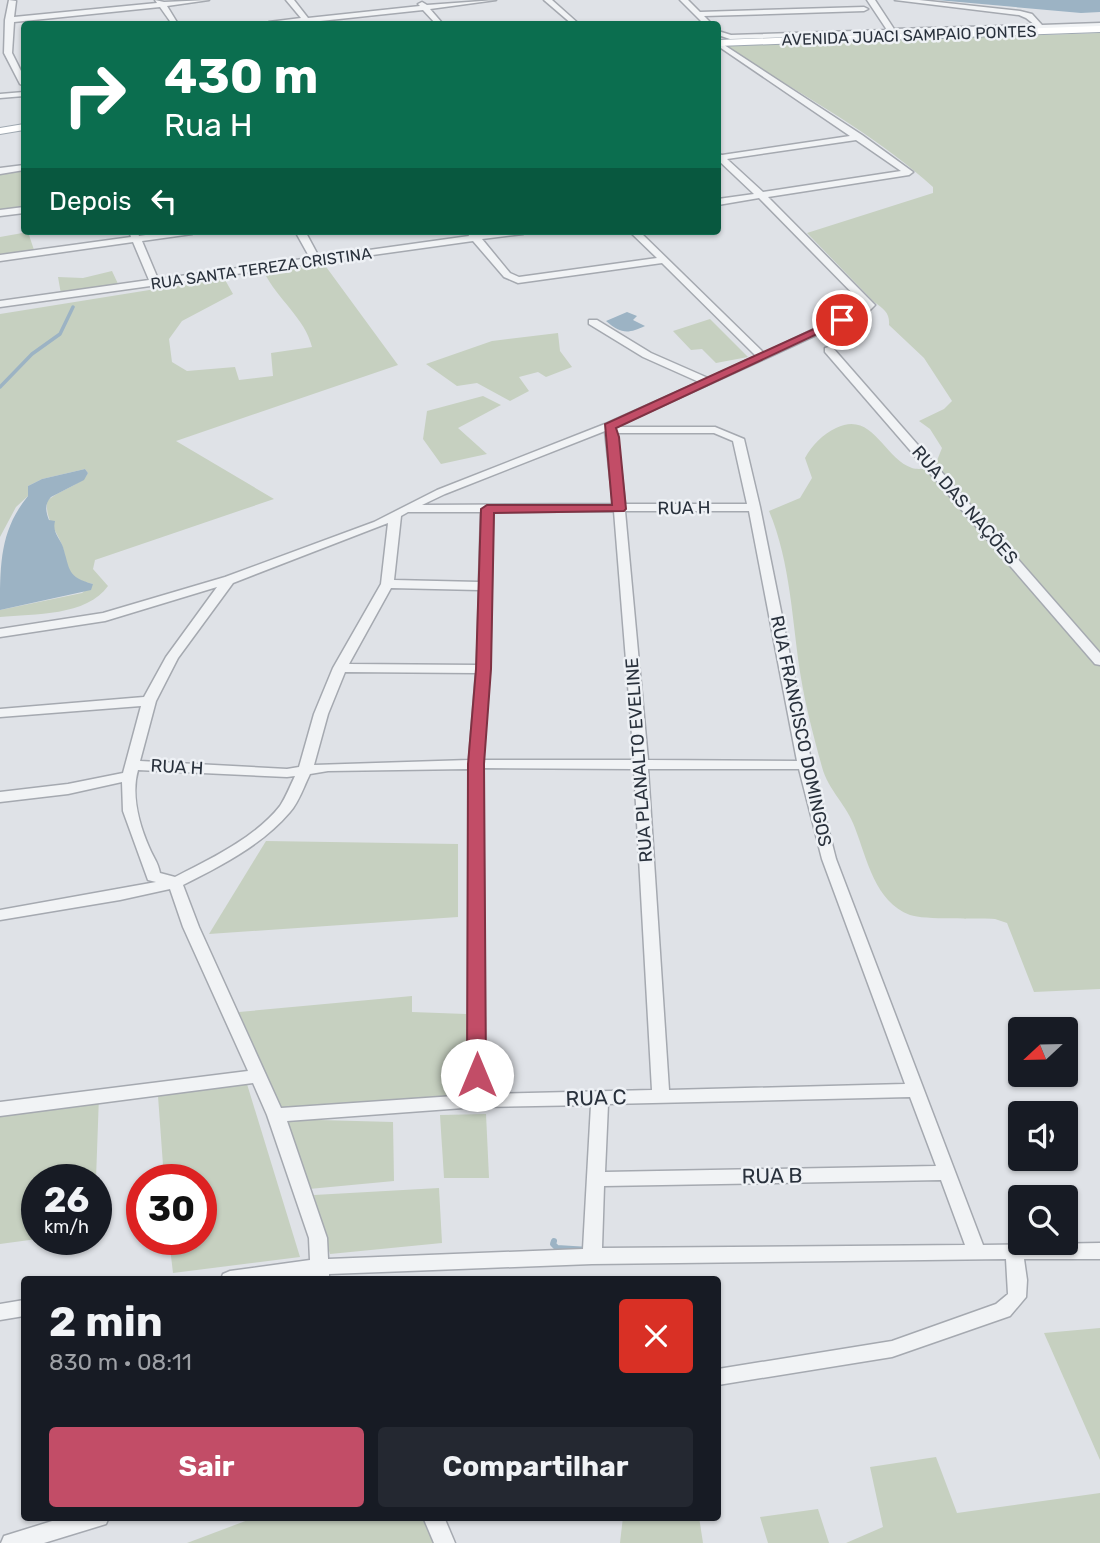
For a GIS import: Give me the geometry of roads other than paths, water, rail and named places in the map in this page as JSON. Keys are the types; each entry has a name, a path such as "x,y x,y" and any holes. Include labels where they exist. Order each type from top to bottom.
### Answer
{"main road":[{"name":"AVENIDA JUACI SAMPAIO PONTES","path":"721,40 885,32 1100,27"},
{"path":"0,131 21,128"}],"street":[{"path":"9,20 161,2 205,0"},
{"path":"290,0 306,21"},
{"path":"418,0 437,21"},
{"path":"315,21 492,0"},
{"path":"548,0 571,21"},
{"path":"684,0 705,21"},
{"path":"858,0 885,32"},
{"path":"871,0 885,32"},
{"path":"899,0 1020,13 1029,16 1039,25"},
{"path":"10,1 12,53 21,77"},
{"path":"161,2 173,21"},
{"path":"697,14 864,9"},
{"path":"885,32 1039,25 1100,27"},
{"path":"721,41 909,171 721,202"},
{"path":"0,96 21,94"},
{"path":"721,157 859,137"},
{"path":"0,633 105,617 229,580 378,524 441,492 610,428 866,309 870,304 721,160"},
{"path":"0,171 21,168"},
{"path":"0,214 21,210"},
{"path":"0,258 135,235 156,282"},
{"path":"302,235 316,260"},
{"path":"473,235 510,277 523,281 665,260"},
{"name":"RUA SANTA TEREZA CRISTINA","path":"0,304 473,235"},
{"path":"638,235 762,357"},
{"path":"593,323 638,350 708,382"},
{"name":"RUA DAS NAÇÕES","path":"829,350 1100,661"},
{"name":"RUA FRANCISCO DOMINGOS","path":"610,428 710,430 731,434 738,439 805,765 829,859 977,1253"},
{"name":"RUA PLANALTO EVELINE","path":"610,428 641,764 661,1096"},
{"name":"RUA H","path":"400,512 754,507"},
{"path":"477,1101 476,764 483,669 487,509"},
{"path":"0,915 175,883 219,860 266,828 286,808 305,771 321,714 340,668 387,584 400,512"},
{"path":"175,883 153,876 150,860 143,851 130,811 131,771 149,701 172,657 229,580"},
{"path":"387,584 485,586"},
{"path":"340,668 483,669"},
{"path":"0,713 149,701"},
{"name":"RUA H","path":"0,797 68,789 131,771 287,773 328,767 476,764 805,765"},
{"path":"175,883 191,927 276,1115 318,1238 319,1273"},
{"path":"0,1109 258,1076"},
{"name":"RUA C","path":"276,1115 477,1101 917,1090"},
{"path":"592,1256 600,1099"},
{"name":"RUA B","path":"596,1179 948,1173"},
{"path":"1078,1252 1100,1251"},
{"path":"274,1276 592,1256 1008,1254"},
{"path":"721,1377 892,1349 1003,1310 1017,1297 1018,1280 1014,1255"},
{"path":"0,1311 21,1308"},
{"path":"11,1543 85,1521"},
{"path":"435,1521 445,1543"}],"water":[{"path":"937,0 1100,0 1100,12 1081,13"},
{"path":"627,312 637,316 633,320 645,326 625,331 606,321"},
{"path":"85,469 88,473 84,480 51,497 46,508 49,520 55,521 55,532 71,572 93,584 91,590 0,610 4,548 12,522 28,496 28,486 42,479"}],"waterway":[{"path":"0,387 32,354 60,334 73,307"},
{"path":"554,1241 553,1244 557,1248 589,1250"}]}
